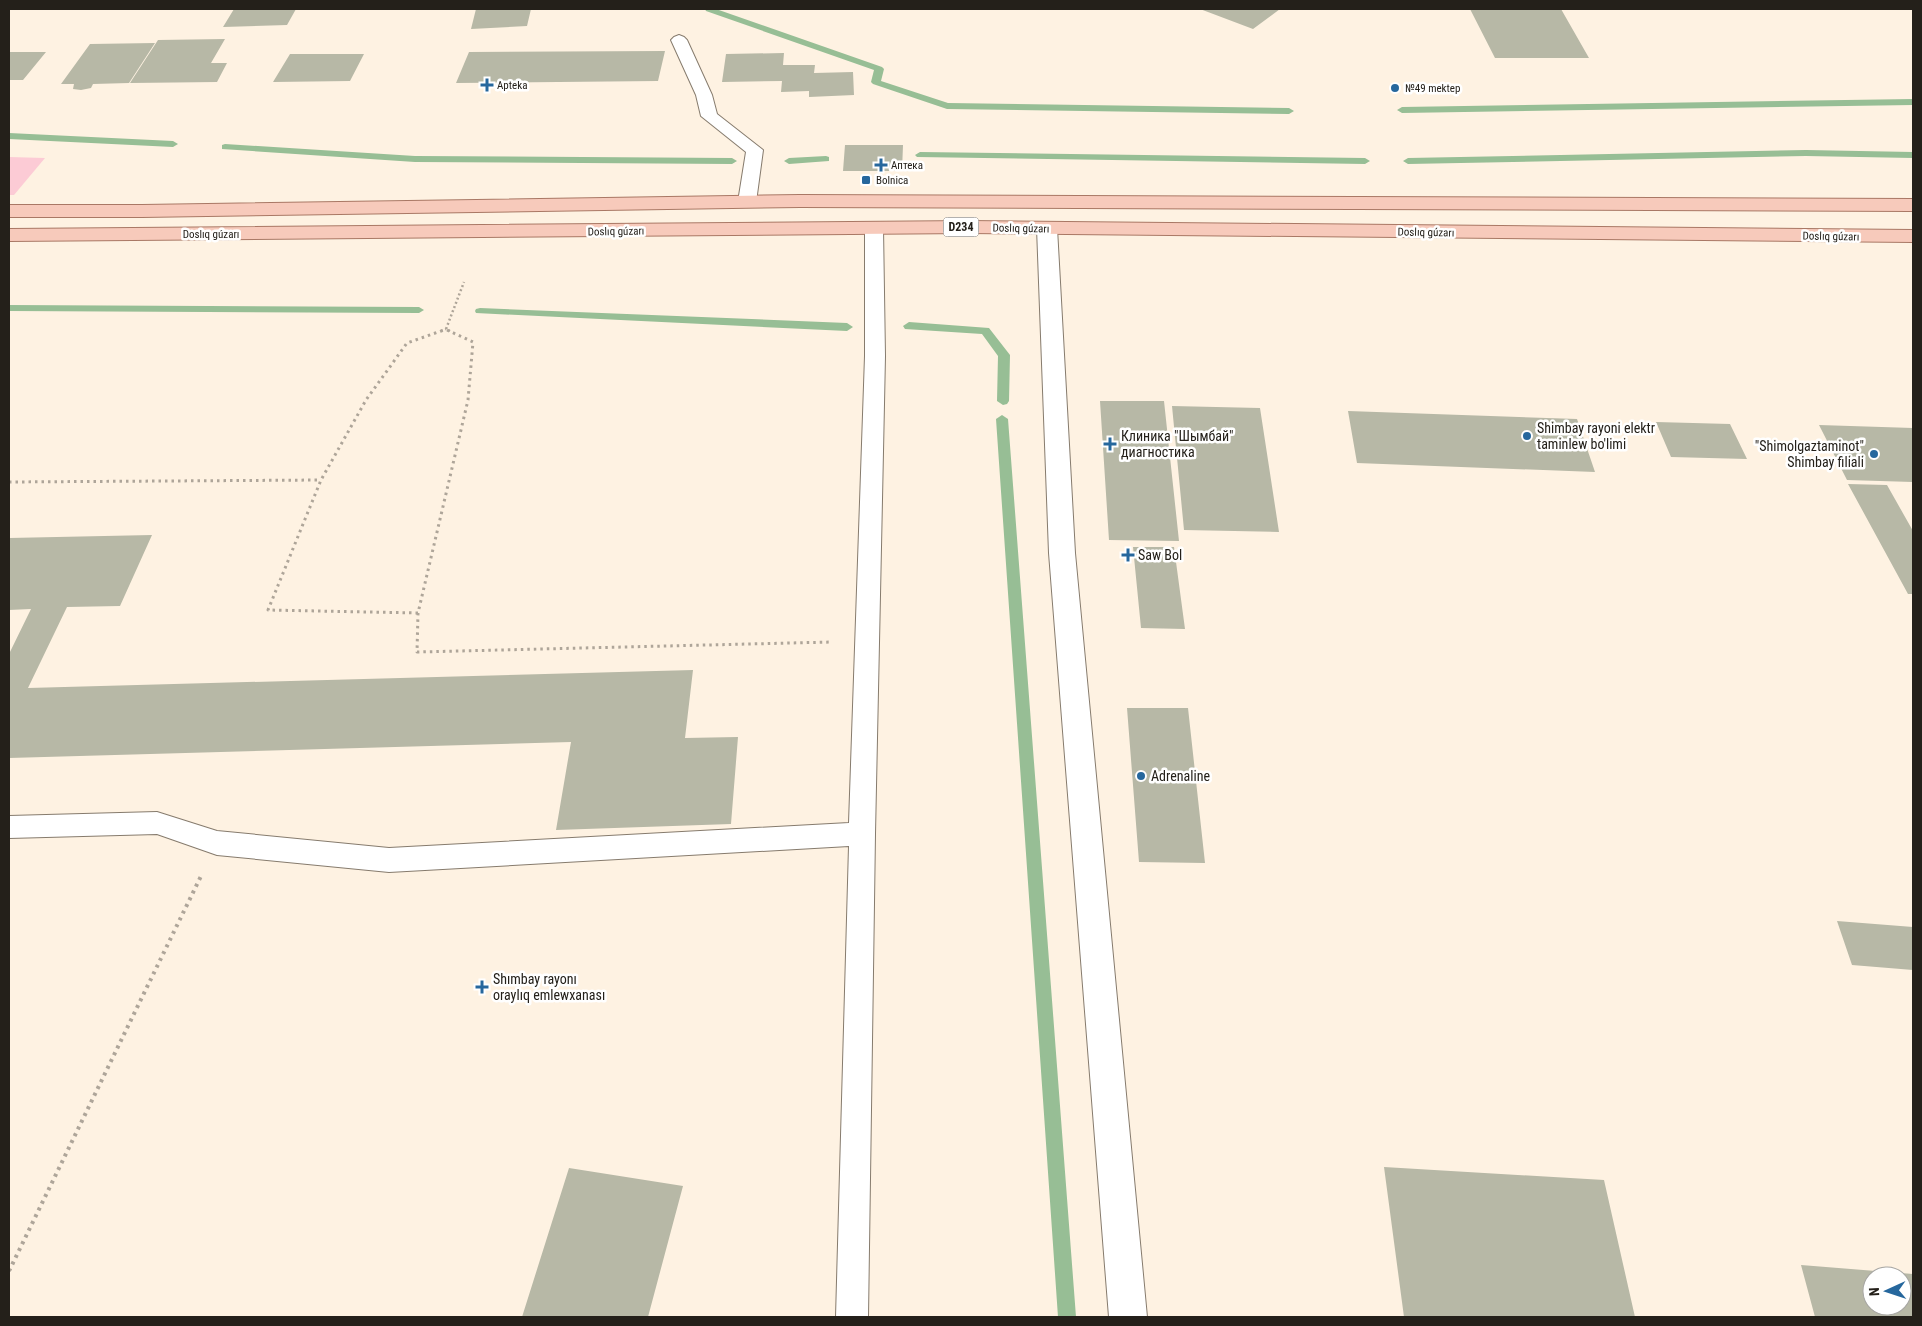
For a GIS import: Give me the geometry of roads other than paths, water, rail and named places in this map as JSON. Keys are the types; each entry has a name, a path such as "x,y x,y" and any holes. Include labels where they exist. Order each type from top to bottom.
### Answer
{"main road":[{"name":"Doslıq gúzarı","path":"9,211 142,211 747,202 1913,205"},
{"path":"836,229 837,202"},
{"name":"Doslıq gúzarı","path":"9,235 1047,228 1913,236"}],"street":[{"path":"1047,228 1062,553 1128,1317"}],"lane":[{"path":"680,40 704,94 708,116 755,150 747,202"},
{"path":"852,1317 862,834 875,356 874,228"},
{"path":"9,827 156,823 217,843 389,860 862,834"}],"waterway":[{"path":"709,9 879,69 876,82 947,106 1289,111"},
{"path":"1402,110 1913,102"},
{"path":"9,136 173,144"},
{"path":"225,147 415,159 732,161"},
{"path":"1408,161 1806,153 1913,155"},
{"path":"920,155 1365,161"},
{"path":"789,161 826,159"},
{"path":"9,308 419,310"},
{"path":"480,311 847,327"},
{"path":"909,326 985,331 1004,355 1003,401"},
{"path":"1002,419 1067,1317"}],"place":[{"name":"Apteka","path":"487,85"},
{"name":"№49 mektep","path":"1395,88"},
{"name":"Аптека","path":"881,165"},
{"name":"Bolnica","path":"866,180"},
{"name":"Shimbay rayoni elektr taminlew bo'limi","path":"1527,436"},
{"name":"Клиника \"Шымбай\" диагностика","path":"1110,444"},
{"name":"\"Shimolgaztaminot\" Shimbay filiali","path":"1874,454"},
{"name":"Saw Bol","path":"1128,555"},
{"name":"Adrenaline","path":"1141,776"},
{"name":"Shımbay rayonı oraylıq emlewxanası","path":"482,987"}]}
